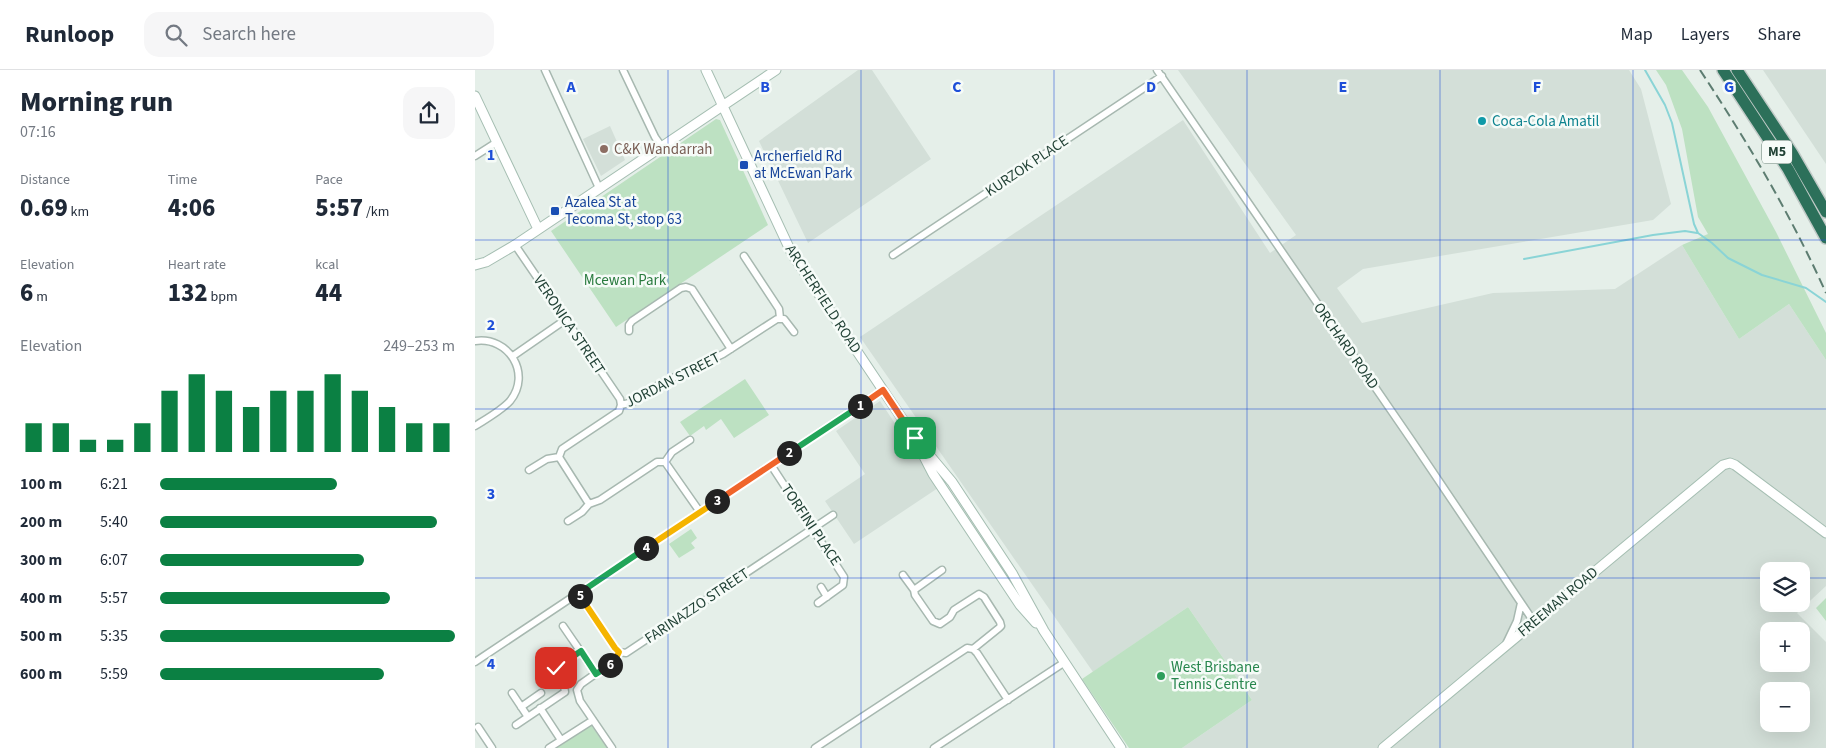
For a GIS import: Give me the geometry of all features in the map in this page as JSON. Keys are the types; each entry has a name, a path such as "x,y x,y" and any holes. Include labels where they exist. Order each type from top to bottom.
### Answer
{"highway":[{"name":"M5","path":"1723,70 1788,169 1826,238"},
{"name":"M5","path":"1737,70 1792,153 1826,212"},
{"path":"1745,70 1791,144 1792,153"}],"street":[{"path":"545,70 599,188"},
{"path":"623,70 655,137 662,147"},
{"name":"ARCHERFIELD ROAD","path":"706,70 791,254 915,438 952,482 1013,576 1044,631 1121,748"},
{"path":"475,265 486,262 515,245 776,70"},
{"name":"KURZOK PLACE","path":"893,255 1159,73"},
{"name":"ORCHARD ROAD","path":"1159,73 1534,622"},
{"path":"475,96 538,229"},
{"path":"475,156 497,142"},
{"name":"VERONICA STREET","path":"515,245 620,399 621,405"},
{"path":"744,256 779,308 780,318 787,322 794,332"},
{"path":"629,331 629,325 632,321 681,288 686,287 692,289 731,349"},
{"name":"JORDAN STREET","path":"529,470 547,459 559,457 562,449 619,411 621,405 633,402 660,384 731,349 780,318"},
{"path":"513,356 565,320"},
{"path":"475,341 493,341 505,348 513,356 519,380 517,390 510,401 475,426"},
{"path":"475,662 883,390"},
{"path":"665,462 672,452 690,440"},
{"path":"559,457 589,504"},
{"path":"567,521 582,512 589,504 600,500 657,462 665,462"},
{"path":"665,462 700,512"},
{"name":"FREEMAN ROAD","path":"1383,748 1723,465 1730,463 1735,465 1826,533"},
{"name":"TORFINI PLACE","path":"771,465 843,574 845,580 843,585 817,604"},
{"name":"FARINAZZO STREET","path":"619,652 629,652 833,515"},
{"path":"914,590 942,570"},
{"path":"903,575 933,621 940,624 950,617 953,610 975,595 984,596 1001,626 973,650"},
{"path":"821,587 827,597"},
{"path":"578,594 619,652 615,660 581,684 577,690 580,701 612,748"},
{"path":"1506,645 1517,621 1521,603"},
{"path":"563,626 596,674"},
{"path":"815,748 967,648 973,650 1008,700"},
{"path":"516,725 565,692 564,686 555,674 556,668 581,651"},
{"path":"934,748 943,746 1065,662"},
{"path":"512,693 528,716"},
{"path":"521,707 541,693"},
{"path":"540,708 561,740"},
{"path":"549,748 593,720"},
{"path":"478,727 492,748"}],"shaded area":[{"path":"858,70 872,70 931,159 808,243 759,141"},
{"path":"1178,70 1629,70 1641,89 1671,204 1653,220 1363,269 1337,288 1362,323 1493,293 1615,289 1682,245 1739,339 1789,304 1826,360 1826,586 1810,601 1810,562 1760,562 1760,612 1798,612 1806,622 1760,622 1760,672 1810,672 1810,626 1826,642 1826,748 1182,748 1252,700 1188,607 1093,672 860,337 1183,120 1270,253 1296,235"},
{"path":"1763,70 1826,70 1826,164"},
{"name":"C&K Wandarrah","path":"610,126 625,160 601,176 583,139"},
{"path":"880,401 938,488 854,544 825,501 865,474 836,431"}],"green space":[{"path":"1656,70 1682,70 1708,107 1776,232 1826,333 1826,360 1789,304 1739,339 1682,245 1708,234 1698,217 1682,129 1666,85"},
{"name":"Mcewan Park","path":"716,119 720,120 768,225 616,327 551,231"},
{"path":"745,379 769,415 734,438 721,419 706,430 704,426 690,436 680,422"},
{"path":"691,529 697,538 691,543 695,548 679,558 669,544"},
{"path":"1826,598 1826,621 1816,608"},
{"name":"West Brisbane Tennis Centre","path":"1188,607 1252,700 1182,748 1129,748 1082,679"},
{"path":"591,725 607,748 557,748"}],"waterway":[{"path":"1645,70 1665,105 1672,123 1694,224 1698,233 1728,258 1762,275 1806,288 1826,302"},
{"path":"1524,259 1653,235 1685,231 1697,233"}],"railway":[{"path":"1700,70 1735,124 1767,179 1798,235 1826,293"}],"place":[{"name":"Coca-Cola Amatil","path":"1482,121"},
{"name":"C&K Wandarrah","path":"604,149"},
{"name":"Archerfield Rd at McEwan Park","path":"744,165"},
{"name":"Azalea St at Tecoma St, stop 63","path":"555,211"},
{"name":"West Brisbane Tennis Centre","path":"1161,676"}],"route":[{"path":"556,668 581,651 596,674 611,664 619,652 578,594 883,390 915,438"}]}
